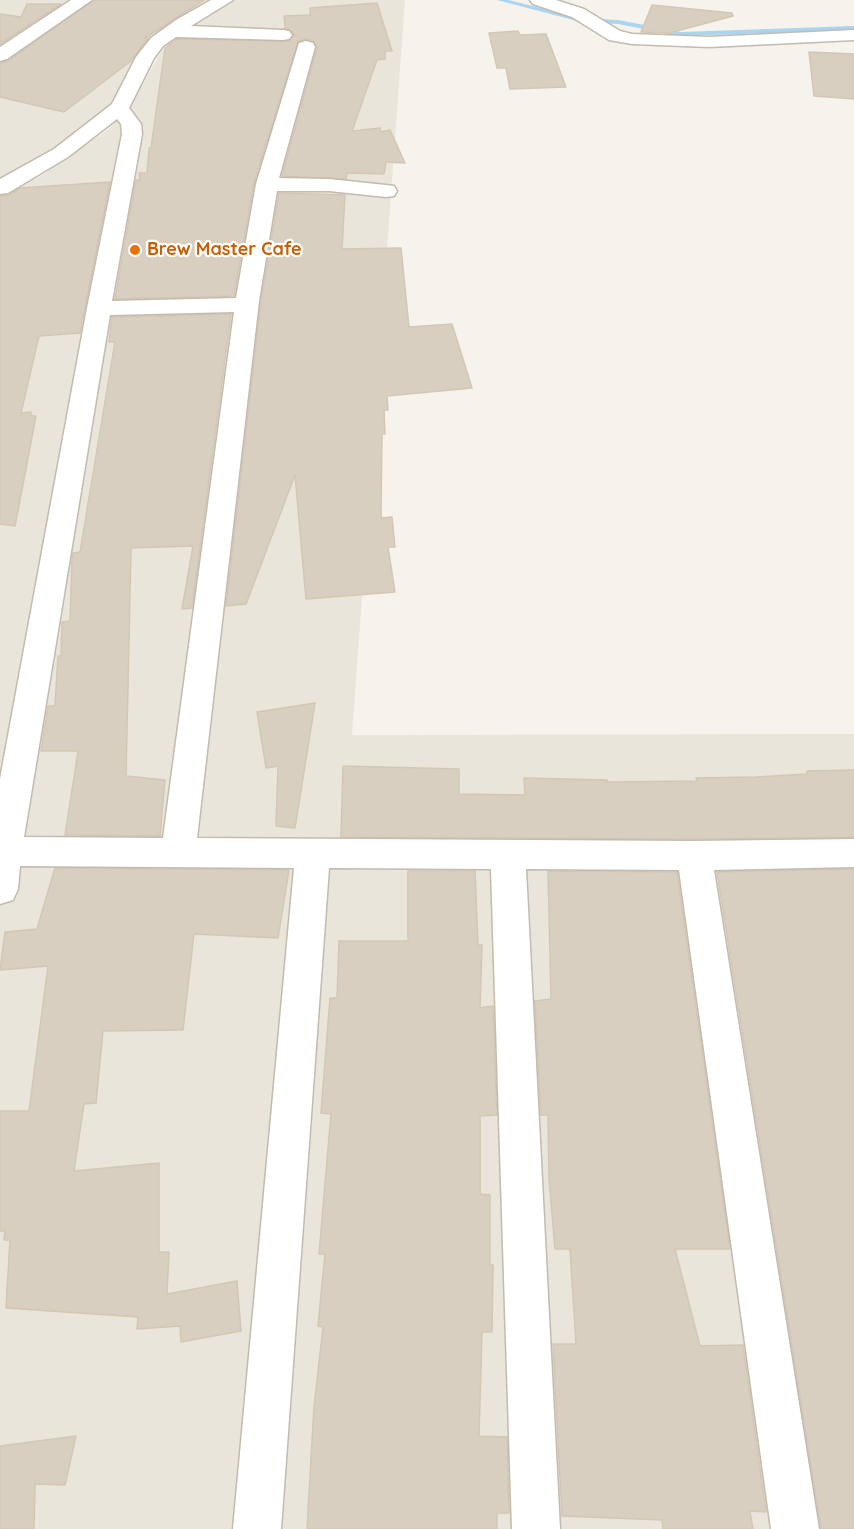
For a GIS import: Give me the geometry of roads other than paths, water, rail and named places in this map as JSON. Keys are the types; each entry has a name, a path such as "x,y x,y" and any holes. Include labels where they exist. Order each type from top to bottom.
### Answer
{"street":[{"path":"0,188 61,153 119,108 136,79 145,57 171,31 224,0"},
{"path":"539,0 593,22 615,36 665,41 709,42 854,35"},
{"path":"0,56 81,1"},
{"path":"171,31 294,41 246,305 178,852"},
{"path":"0,889 4,851 99,308 132,134 131,124 119,108"},
{"path":"267,184 386,190"},
{"path":"99,308 246,305"},
{"path":"4,851 694,856 854,853"},
{"path":"257,1529 313,853"},
{"path":"508,853 536,1529"},
{"path":"694,856 795,1529"}],"waterway":[{"path":"500,0 581,20 618,22 681,34 854,28"}],"place":[{"name":"Brew Master Cafe","path":"135,250"}]}
